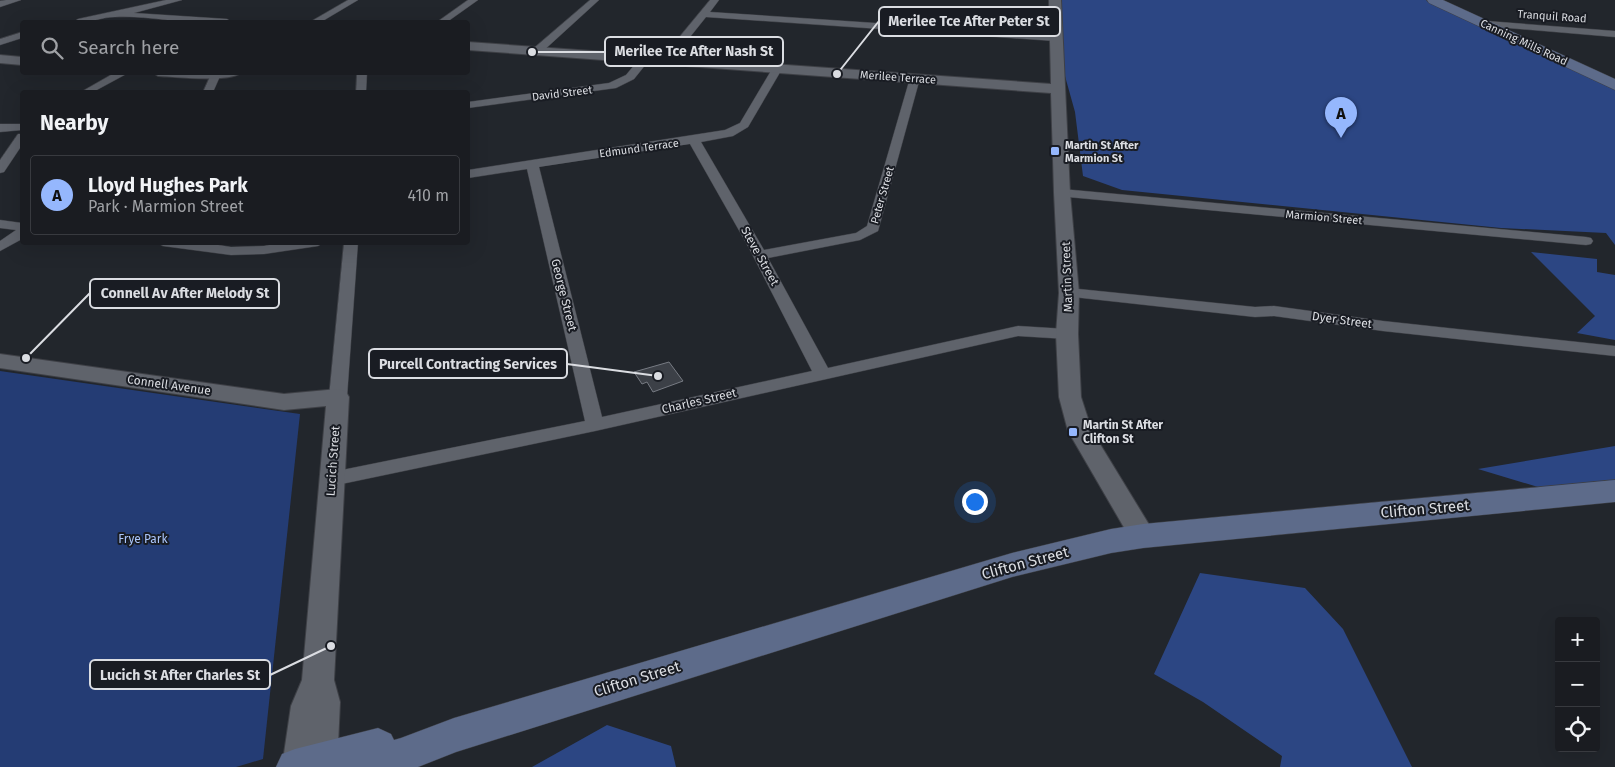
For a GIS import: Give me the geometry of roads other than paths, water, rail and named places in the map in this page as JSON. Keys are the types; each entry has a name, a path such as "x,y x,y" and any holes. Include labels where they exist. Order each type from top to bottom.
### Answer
{"main road":[{"name":"Canning Mills Road","path":"1433,0 1615,85"},
{"name":"Clifton Street","path":"357,767 401,756 454,735 1012,565 1111,541 1143,536 1615,492"},
{"name":"Clifton Street","path":"307,765 402,742 454,735"}],"street":[{"path":"0,4 17,0"},
{"path":"88,20 178,0"},
{"path":"319,20 354,0"},
{"path":"444,20 474,0"},
{"path":"538,50 595,0"},
{"path":"666,60 715,0"},
{"name":"Martin Street","path":"1054,0 1062,194 1069,293 1067,334 1070,397 1080,431 1143,536"},
{"path":"116,14 199,20"},
{"path":"702,14 1055,38"},
{"name":"Tranquil Road","path":"1487,24 1615,34"},
{"path":"0,42 20,36"},
{"name":"Merilee Terrace","path":"470,46 1059,89"},
{"path":"0,59 20,61"},
{"name":"David Street","path":"470,105 612,86 630,77 645,59"},
{"name":"Edmund Terrace","path":"470,174 729,133 744,125 777,68"},
{"path":"90,90 119,75"},
{"path":"209,90 216,75"},
{"path":"361,90 362,75"},
{"name":"Peter Street","path":"760,255 860,236 873,228 915,78"},
{"path":"0,128 20,127"},
{"path":"0,170 20,140"},
{"name":"Steve Street","path":"694,140 760,255 822,373"},
{"name":"George Street","path":"532,164 595,425"},
{"name":"Marmion Street","path":"1062,194 1586,241"},
{"path":"0,224 20,227"},
{"path":"0,246 20,234"},
{"path":"186,245 232,251 264,250 298,245"},
{"name":"Lucich Street","path":"307,765 324,702 318,680 350,245"},
{"name":"Dyer Street","path":"1069,293 1255,312 1293,313 1383,326 1615,351"},
{"name":"Charles Street","path":"332,479 595,425 822,373 1018,331 1067,334"},
{"name":"Connell Avenue","path":"0,361 284,402 338,397"}],"place":[{"name":"Merilee Tce After Nash St","path":"532,52"},
{"name":"Merilee Tce After Peter St","path":"837,74"},
{"name":"Lloyd Hughes Park","path":"1341,138"},
{"name":"Martin St After Marmion St","path":"1055,151"},
{"name":"Connell Av After Melody St","path":"26,358"},
{"name":"Purcell Contracting Services","path":"658,376"},
{"name":"Martin St After Clifton St","path":"1073,432"},
{"name":"Lucich St After Charles St","path":"331,646"}],"park label":[{"name":"Frye Park","path":"143,539"}]}
